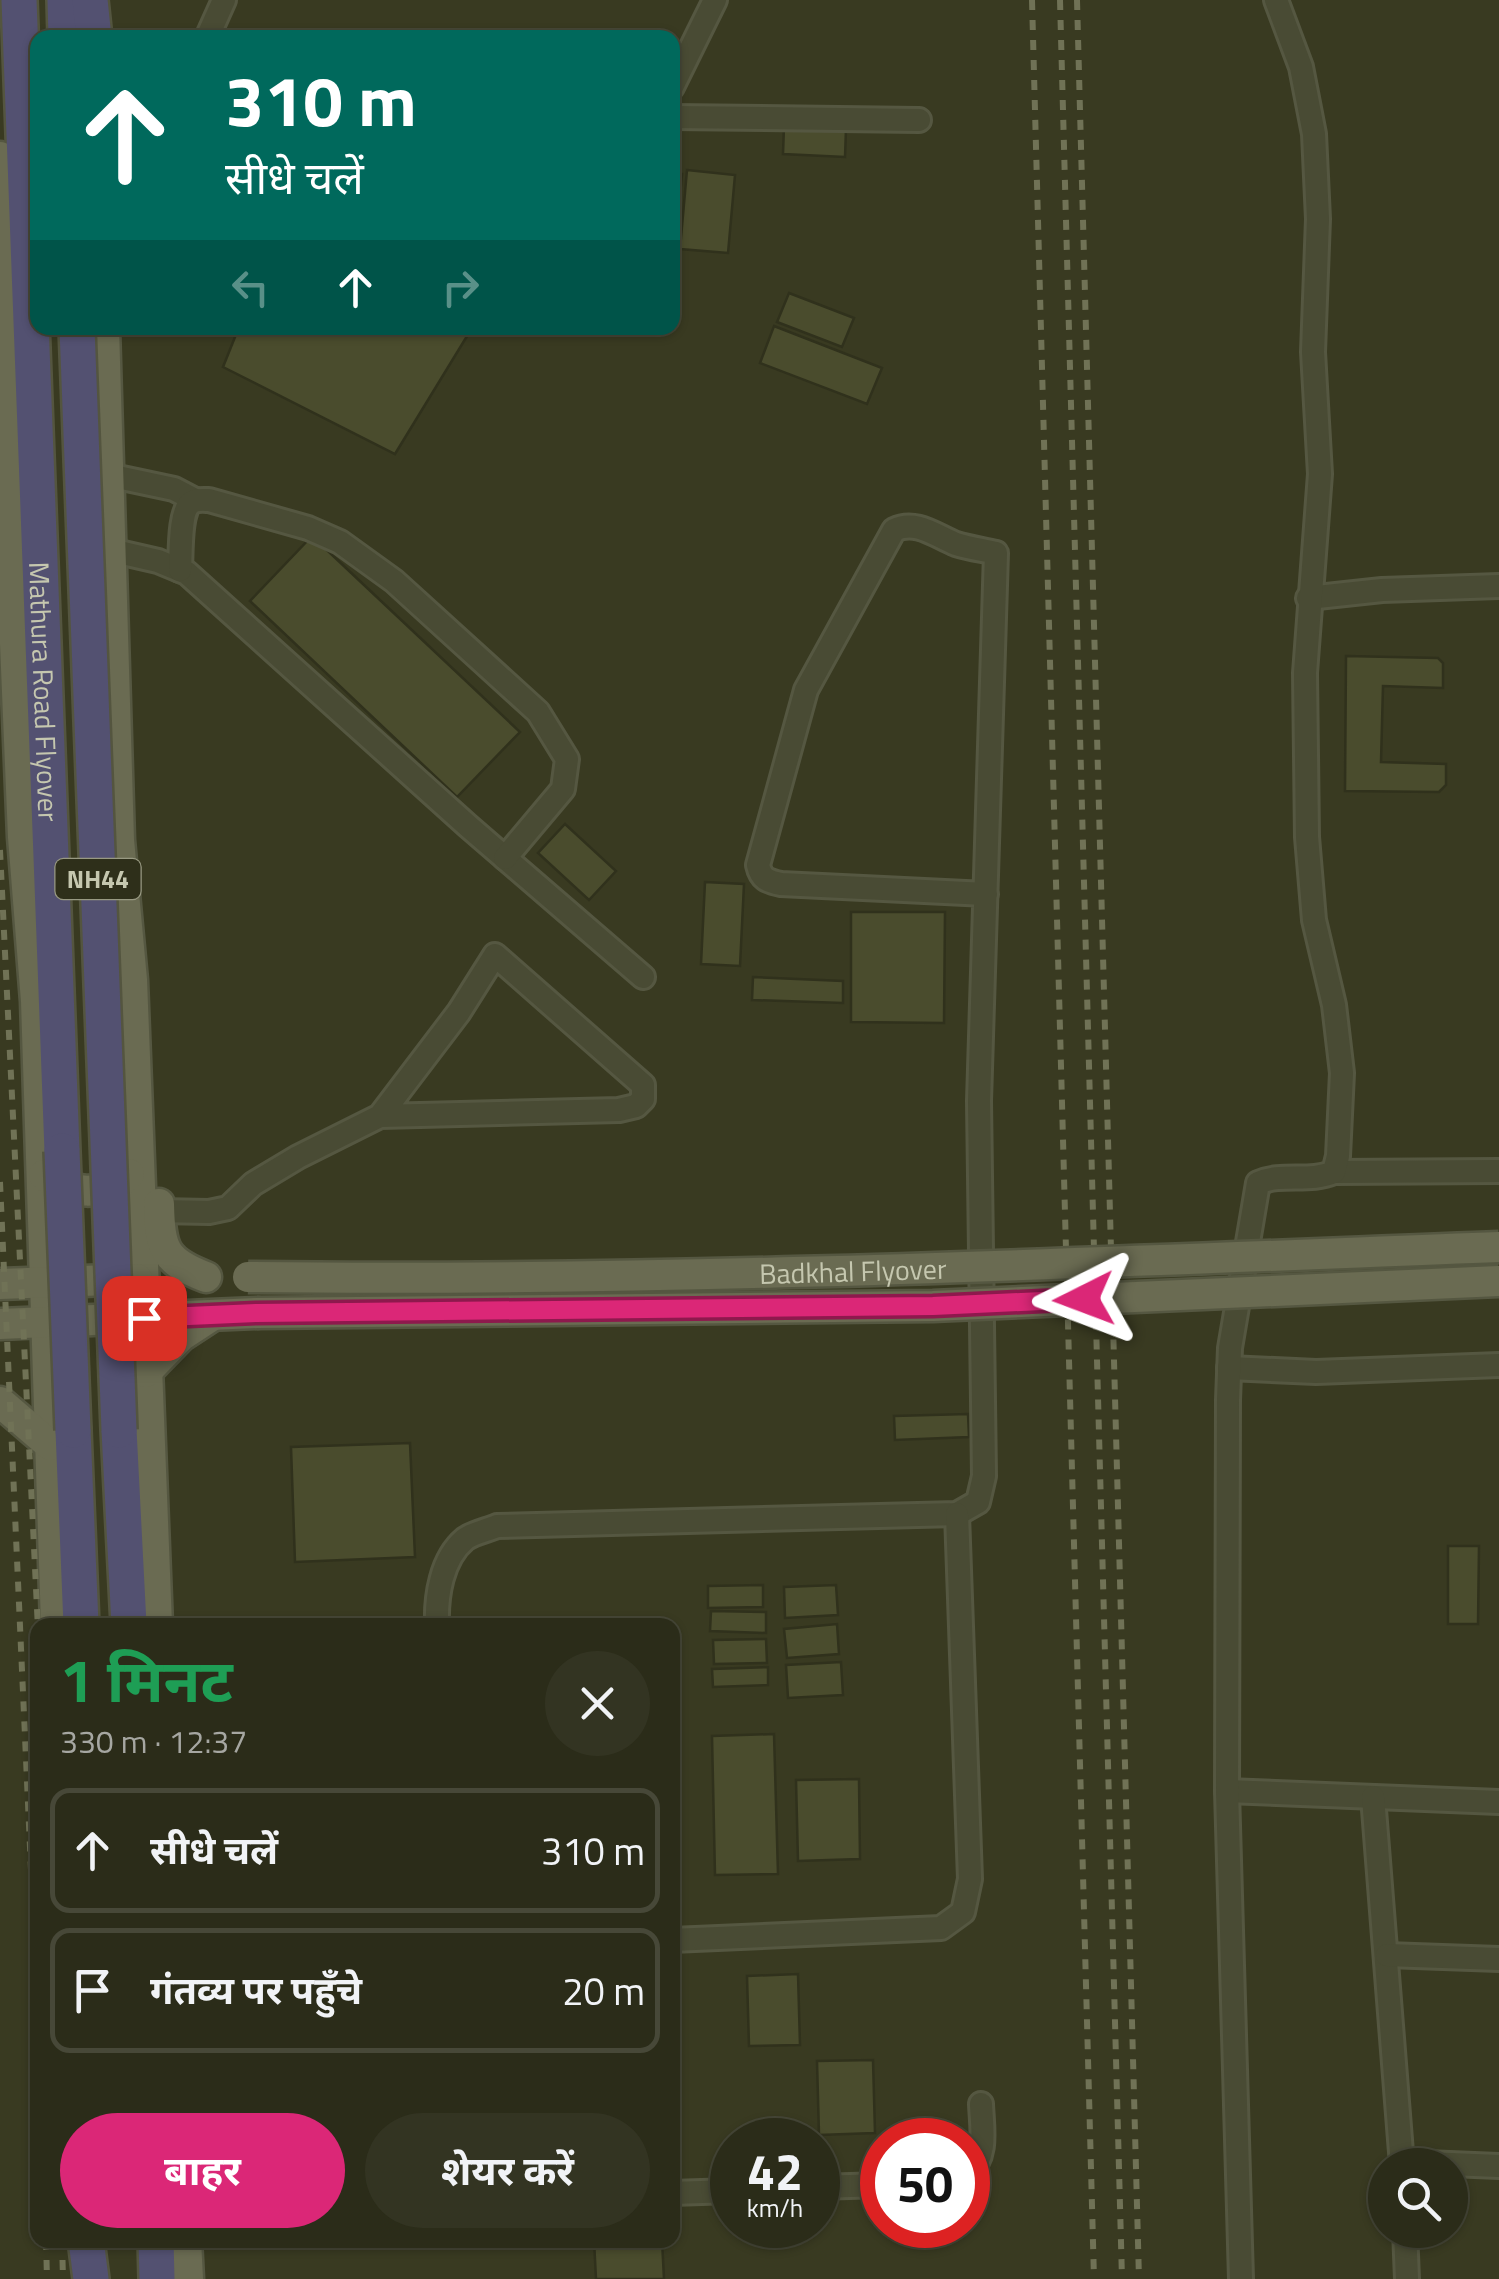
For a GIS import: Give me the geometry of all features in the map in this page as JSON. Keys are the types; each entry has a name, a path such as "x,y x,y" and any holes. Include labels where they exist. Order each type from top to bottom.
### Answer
{"highway":[{"name":"Mathura Road Flyover","path":"20,0 30,299"},
{"path":"64,0 93,26"},
{"name":"Mathura Road Flyover","path":"31,335 81,1618"},
{"name":"Mathura Road Flyover","path":"77,335 129,1618"},
{"path":"87,2248 91,2279"},
{"path":"106,2248 107,2279"},
{"path":"156,2248 158,2279"}],"main road":[{"path":"0,156 12,838 36,1001 56,1618"},
{"path":"104,335 119,840 132,980 157,1618"},
{"path":"132,980 154,1055 160,1232 166,1255 182,1268 206,1278"},
{"path":"41,1172 55,1185 92,1189 122,1181 138,1159"},
{"name":"Badkhal Flyover","path":"0,1284 248,1277 818,1273 1499,1247"},
{"name":"Badkhal Flyover","path":"0,1324 256,1313 933,1306 1499,1280"},
{"path":"48,1399 62,1388 102,1378 133,1386 147,1383 181,1336 212,1316"},
{"path":"0,1402 50,1444"},
{"path":"70,2248 74,2279"},
{"path":"186,2248 188,2279"}],"street":[{"path":"211,30 224,0"},
{"path":"680,72 715,0"},
{"path":"1276,0 1301,67 1314,134 1318,219 1313,352 1320,474 1305,673 1306,838 1314,920 1334,1005 1342,1074 1334,1172"},
{"path":"680,116 920,120"},
{"path":"108,476 245,509 340,542 394,581 538,712 567,760 563,789 505,858"},
{"path":"180,570 184,516 188,504 195,500"},
{"path":"437,1618 436,1596 447,1566 466,1539 496,1526 958,1514 978,1502 984,1476 978,1101 986,894 996,553 902,526 894,530 806,690 758,865 760,874 768,882 780,884 986,894"},
{"path":"110,550 180,570 643,977"},
{"path":"1308,598 1382,590 1499,586"},
{"path":"159,1211 209,1212 228,1208 253,1184 380,1116 459,1012 495,956 643,1085 643,1099 636,1106 619,1110 380,1116"},
{"path":"1240,2279 1228,1791 1229,1368 1258,1183 1271,1178 1319,1178 1334,1172 1499,1171"},
{"path":"1229,1368 1316,1372 1499,1365"},
{"path":"680,1940 941,1928 962,1912 970,1879 958,1514"},
{"path":"1228,1791 1499,1802"},
{"path":"1373,1797 1401,2148"},
{"path":"1387,1955 1499,1959"},
{"path":"981,2104 982,2118"},
{"path":"1468,2165 1499,2166"},
{"path":"680,2193 710,2191"},
{"path":"1406,2248 1407,2279"}],"building":[{"path":"784,126 846,129 845,157 783,154"},
{"path":"687,170 735,175 728,253 680,249"},
{"path":"789,293 854,318 842,347 777,322"},
{"path":"774,326 882,368 867,404 760,363"},
{"path":"468,335 395,454 223,367 235,337"},
{"path":"312,536 520,732 457,797 250,601"},
{"path":"1346,656 1438,658 1443,663 1443,688 1383,686 1381,762 1446,764 1446,785 1439,792 1345,791"},
{"path":"565,824 616,871 589,900 538,853"},
{"path":"705,882 744,884 740,966 701,964"},
{"path":"851,912 945,912 944,1023 851,1022"},
{"path":"753,977 843,981 843,1003 752,1000"},
{"path":"968,1414 969,1437 895,1440 894,1416"},
{"path":"410,1443 415,1557 295,1562 291,1447"},
{"path":"1448,1546 1479,1546 1478,1624 1448,1624"},
{"path":"763,1585 763,1607 708,1608 708,1586"},
{"path":"836,1585 838,1615 785,1618 784,1587"},
{"path":"711,1611 766,1612 766,1633 710,1631"},
{"path":"837,1624 839,1654 787,1658 784,1629"},
{"path":"766,1639 767,1663 714,1664 713,1640"},
{"path":"841,1662 843,1695 788,1698 786,1665"},
{"path":"768,1667 768,1685 713,1687 712,1669"},
{"path":"774,1734 778,1874 715,1875 712,1736"},
{"path":"859,1779 860,1859 798,1861 796,1780"},
{"path":"798,1974 800,2045 749,2046 747,1976"},
{"path":"873,2060 875,2118 860,2118 860,2134 840,2134 840,2118 819,2118 817,2061"},
{"path":"594,2248 662,2248 664,2279 596,2279"}],"railway":[{"path":"1032,0 1094,2279"},
{"path":"1060,0 1122,2279"},
{"path":"1077,0 1139,2279"},
{"path":"0,850 37,1618"},
{"path":"0,1182 30,1848"},
{"path":"46,2248 47,2279"},
{"path":"62,2248 63,2279"}],"route":[{"path":"144,1318 256,1313 933,1306 1084,1299"}]}
